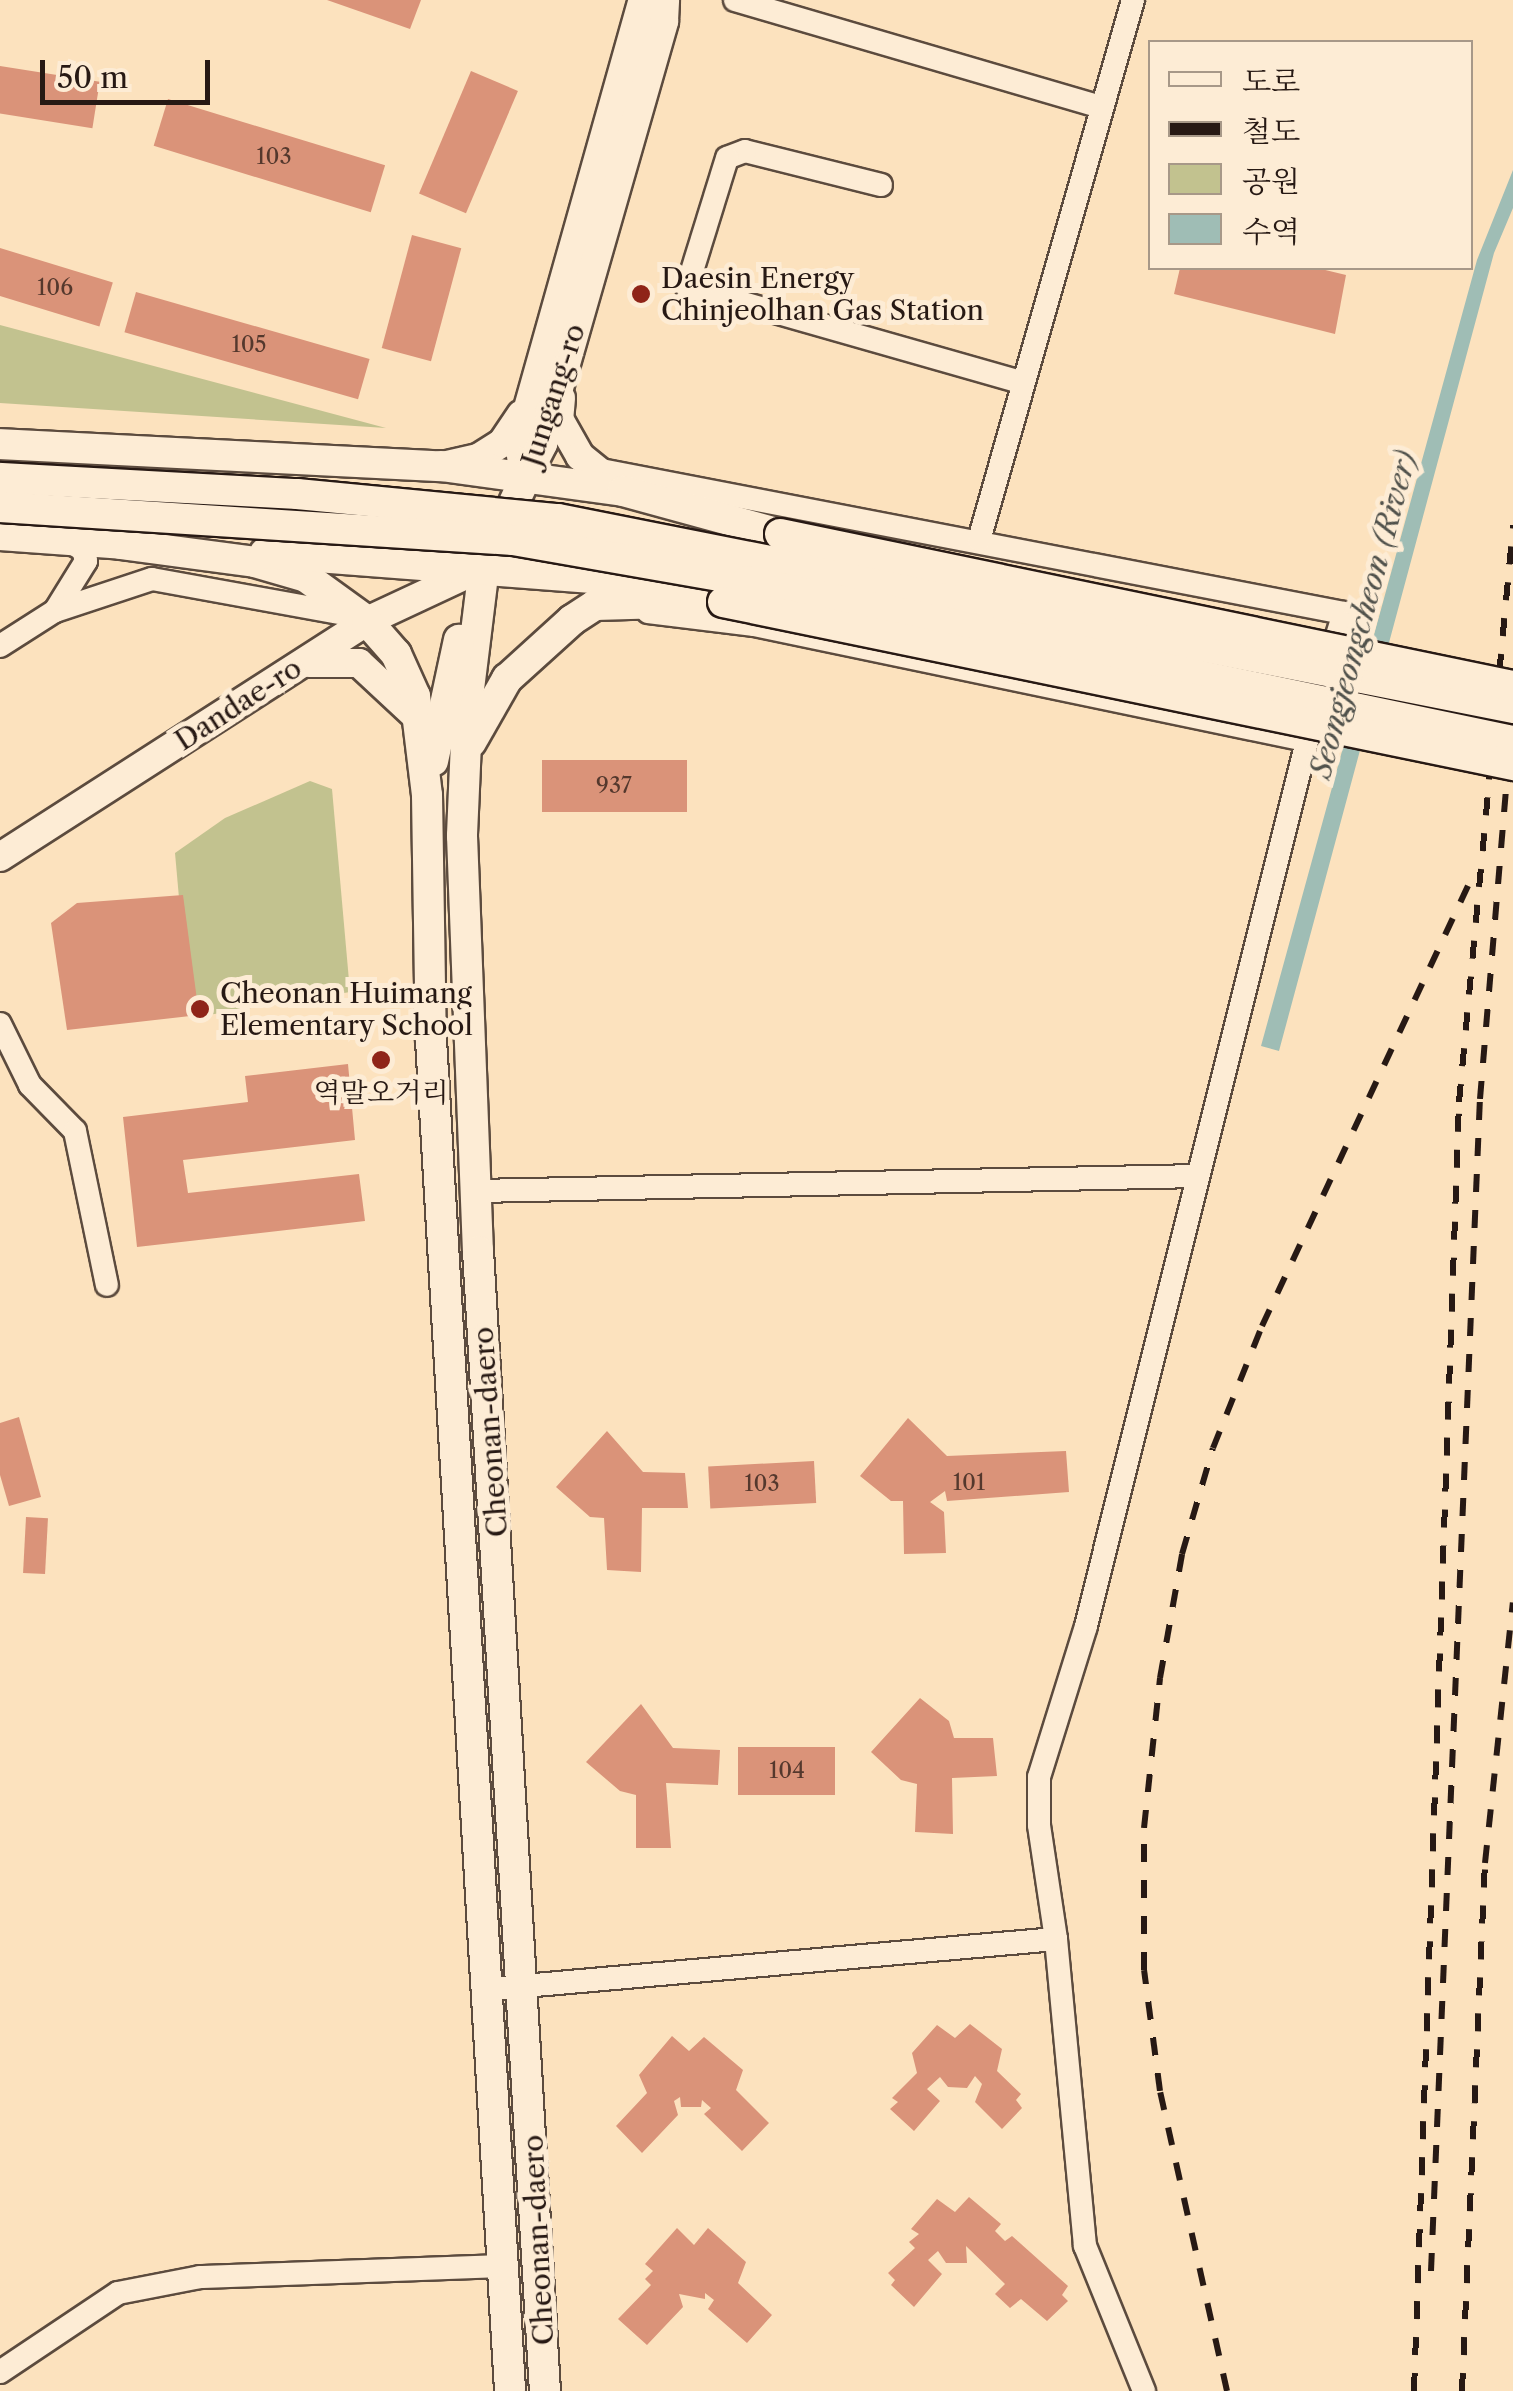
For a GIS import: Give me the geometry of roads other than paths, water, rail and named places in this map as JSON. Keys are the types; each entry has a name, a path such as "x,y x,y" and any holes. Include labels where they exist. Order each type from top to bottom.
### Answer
{"main road":[{"path":"0,444 441,466 524,482 623,491 780,534 1513,686"},
{"path":"0,478 297,494 558,519 1513,708"},
{"name":"Cheonan-daero","path":"524,482 484,567 462,836 476,1191 545,2391"},
{"path":"0,507 514,540 747,581 1513,741"},
{"path":"0,536 484,567 724,602 1513,765"},
{"path":"120,544 254,562 306,577 367,621 396,654 417,717 427,795"},
{"path":"427,795 457,645 484,567"},
{"path":"466,758 479,721 507,679 537,647 595,606 724,602"},
{"name":"Cheonan-daero","path":"427,795 431,1040 490,1989 510,2391"}],"street":[{"name":"Jungang-ro","path":"524,482 520,440 644,0"},
{"name":"Jungang-ro","path":"524,482 543,444 664,21 664,0"},
{"path":"735,0 1101,107"},
{"path":"979,540 1133,0"},
{"path":"881,185 746,150 727,158 687,286 1023,384"},
{"path":"565,364 559,419 580,456 623,491"},
{"path":"441,466 478,458 502,442 530,402"},
{"path":"596,469 1344,612 1305,740 1086,1626 1039,1777 1039,1825 1056,1939 1085,2246 1144,2391"},
{"path":"56,610 86,560 83,550 67,540"},
{"name":"Dandae-ro","path":"0,857 367,621 484,567"},
{"path":"0,646 56,610 152,579 326,607 367,621"},
{"path":"1269,598 1297,627 1296,679 1305,740"},
{"path":"595,606 754,625 1305,740"},
{"path":"297,666 328,658 359,663 417,717"},
{"path":"1240,728 1284,706 1296,679"},
{"path":"0,1024 30,1086 75,1130 107,1285"},
{"path":"476,1191 1196,1176"},
{"path":"490,1989 1056,1939"},
{"path":"0,2372 118,2294 200,2278 505,2266"}],"water":[{"path":"1513,170 1513,208 1494,253 1279,1051 1261,1046 1477,260"}],"railway":[{"path":"1414,2391 1459,1102 1513,526"},
{"path":"1431,2271 1480,1099 1513,705"},
{"path":"1227,2391 1160,2091 1144,1970 1144,1828 1160,1678 1182,1554 1213,1448 1262,1326 1474,873"},
{"path":"1462,2391 1485,1863 1513,1603"}],"place":[{"name":"Daesin Energy Chinjeolhan Gas Station","path":"641,294"},
{"name":"Cheonan Huimang Elementary School","path":"200,1009"},
{"name":"역말오거리","path":"381,1060"}],"water label":[{"name":"Seongjeongcheon (River)","path":"1364,614"}]}
